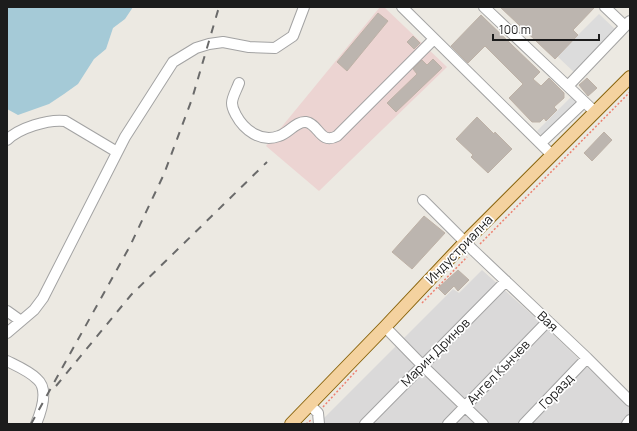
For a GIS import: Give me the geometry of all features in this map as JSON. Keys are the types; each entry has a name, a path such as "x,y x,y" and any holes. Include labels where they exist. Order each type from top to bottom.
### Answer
{"main road":[{"name":"Индустриална","path":"291,424 465,242 630,77"}],"street":[{"path":"7,332 34,310 43,298 125,137 173,62 196,48 223,42 249,47 275,48 293,36 304,7"},
{"path":"402,7 552,155"},
{"path":"484,7 595,112"},
{"path":"568,86 628,24 605,7"},
{"path":"239,83 232,102 233,108 246,130 257,135 270,138 280,136 295,125 309,122 323,136 332,138 337,136 434,38"},
{"path":"541,143 584,102"},
{"path":"7,140 12,135 46,121 64,121 117,152"},
{"name":"Вая","path":"423,200 465,242 588,358 630,401"},
{"name":"Марин Дринов","path":"365,424 506,281"},
{"path":"7,311 21,321"},
{"name":"Ангел Кънчев","path":"448,424 548,321"},
{"path":"385,327 464,407 483,424"},
{"name":"Горазд","path":"525,424 588,358"},
{"path":"7,361 39,379 44,401 36,424"},
{"path":"310,405 318,413 319,424"},
{"path":"627,424 630,420"}],"shaded area":[{"path":"380,7 384,7 447,67 319,191 266,146"},
{"path":"599,14 618,32 576,74 557,56"},
{"path":"572,96 579,103 544,138 537,131"},
{"path":"482,270 538,320 630,408 630,424 318,424 453,289 459,293"}],"water":[{"path":"7,7 133,7 125,19 113,28 106,49 94,59 78,84 49,104 18,115 7,109"}],"building":[{"path":"500,7 595,7 573,30 578,35 555,59"},
{"path":"378,13 388,21 347,71 337,62"},
{"path":"481,15 540,72 533,79 541,86 549,78 564,93 564,98 554,107 557,110 546,121 544,118 540,122 532,122 509,98 523,84 485,46 468,63 451,46"},
{"path":"413,36 420,43 414,49 407,42"},
{"path":"433,59 442,68 396,112 387,103 417,74 413,69 422,60 427,65"},
{"path":"587,78 597,88 588,96 579,85"},
{"path":"477,117 512,149 488,173 471,157 473,155 456,139"},
{"path":"604,132 612,140 592,161 584,153"},
{"path":"424,216 445,233 412,269 392,252"},
{"path":"458,270 469,280 458,291 454,286 445,295 438,288"}],"railway":[{"path":"31,424 130,246 164,174 192,99 219,7"},
{"path":"56,386 131,295 267,162"}]}
